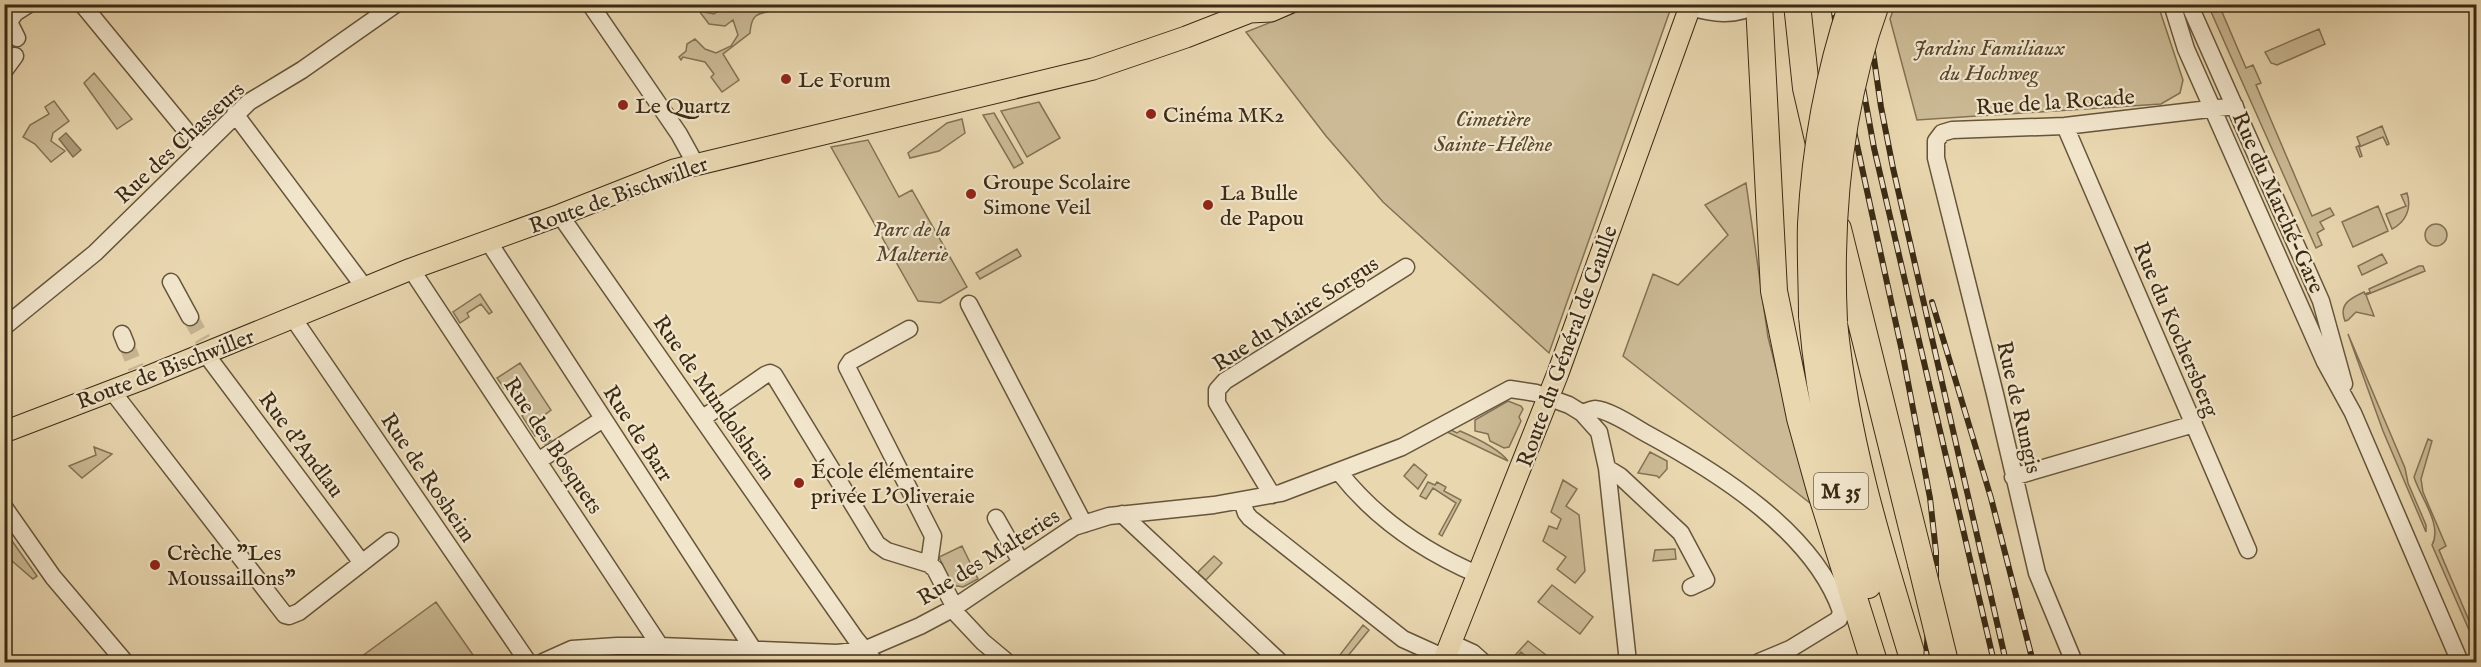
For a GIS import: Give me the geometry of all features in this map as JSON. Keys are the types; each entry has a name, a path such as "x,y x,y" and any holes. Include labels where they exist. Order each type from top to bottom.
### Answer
{"highway":[{"path":"1797,4 1806,88 1852,290 1945,663"},
{"name":"M 35","path":"1852,4 1834,64 1815,170 1811,227 1823,319 1839,377 1851,441 1869,513 1914,663"},
{"name":"M 35","path":"1876,4 1861,52 1841,144 1823,319 1816,362 1827,431 1844,501 1890,663"},
{"path":"1755,6 1774,291 1803,429 1874,663"}],"main road":[{"name":"Route de Bischwiller","path":"4,432 112,391 138,374 293,318 411,269 695,163 1093,69 1186,38 1252,7 1270,11 1287,4"},
{"name":"Route du Général de Gaulle","path":"1447,654 1548,397 1690,6"}],"street":[{"path":"17,38 9,22 15,13 29,4"},
{"path":"82,4 193,139 203,145"},
{"name":"Rue des Chasseurs","path":"4,327 95,253 235,114 396,4"},
{"path":"590,4 680,134 695,163"},
{"path":"1730,4 1755,6"},
{"name":"Rue du Marché-Gare","path":"2172,4 2186,48 2325,362 2353,413 2460,663"},
{"name":"Rue du Marché-Gare","path":"2189,4 2321,301 2353,413"},
{"path":"1690,6 1711,13 1737,12 1755,6"},
{"path":"4,71 15,56"},
{"name":"Rue de la Rocade","path":"1936,158 1936,141 1944,132 2065,126 2235,106"},
{"path":"235,114 364,288"},
{"name":"Rue du Kochersberg","path":"2065,126 2248,550"},
{"name":"Rue de Rungis","path":"1936,158 2037,573 2074,663"},
{"name":"Rue de Mundolsheim","path":"560,215 870,656"},
{"name":"Rue de Barr","path":"488,241 753,649"},
{"name":"Rue du Maire Sorgus","path":"1272,495 1218,403 1217,390 1224,381 1406,267"},
{"name":"Rue des Bosquets","path":"411,269 660,646"},
{"path":"171,282 190,317"},
{"path":"969,304 1084,524"},
{"name":"Rue de Rosheim","path":"293,318 528,663"},
{"path":"909,329 851,361 847,367 933,536 929,564"},
{"name":"Rue d'Andlau","path":"206,348 362,563"},
{"path":"703,418 765,375 770,373 779,379 877,544 886,551 929,564 935,569 953,608 983,642 1007,663"},
{"name":"Rue des Malteries","path":"543,663 572,649 616,646 660,646 732,656 753,649 870,656 909,631 953,608 1074,527 1122,514 1242,501 1300,488 1402,447 1510,389 1548,397 1582,412"},
{"path":"112,391 202,505 282,613 288,616 298,612 390,541"},
{"path":"1628,663 1607,468 1599,432 1582,412 1596,409 1656,438 1743,494 1771,517 1810,557 1826,578 1841,611 1839,619 1790,649 1759,663"},
{"path":"538,461 603,419"},
{"path":"2013,477 2194,424"},
{"path":"1607,468 1620,476 1681,533 1706,580 1691,587"},
{"path":"1339,472 1356,493 1400,531 1442,558 1479,575"},
{"path":"1242,501 1250,518 1407,642 1447,654 1473,653 1483,663"},
{"path":"4,507 53,577 125,663"},
{"path":"1122,514 1280,663"},
{"path":"996,518 1021,562"},
{"path":"616,646 624,663"}],"green space":[{"name":"Cimetière Sainte-Hélène","path":"1317,4 1672,5 1549,353 1383,202 1326,136 1246,32"},
{"path":"727,5 779,5 780,7 774,10 756,16 753,19 750,33 723,54 739,80 722,92 711,77 714,74 705,62 683,57 681,60 679,57 686,51 687,44 695,39 705,49 716,53 731,46 738,35 733,20 725,26 709,24 699,11 714,14"},
{"name":"Jardins Familiaux du Hochweg","path":"1895,5 2158,5 2183,80 2180,93 2161,104 1917,120 1890,19"},
{"path":"2208,5 2219,5 2246,68 2253,65 2261,83 2256,85 2312,216 2330,208 2334,215 2320,222 2324,229 2317,233 2322,245 2316,248"},
{"path":"2319,29 2325,44 2277,65 2271,63 2265,52"},
{"path":"94,73 132,119 117,129 84,83"},
{"path":"54,101 69,121 53,133 51,141 65,151 51,162 35,144 23,137 30,125 49,114 45,107"},
{"path":"1039,102 1060,138 1027,157 1001,111"},
{"path":"994,113 1023,163 1014,168 983,115"},
{"path":"962,119 965,133 939,151 910,158 908,153 947,123"},
{"path":"2382,126 2389,144 2387,145 2383,137 2359,147 2362,156 2360,157 2356,147 2360,145 2357,137"},
{"name":"Parc de la Malterie","path":"868,140 899,197 912,190 967,287 940,303 918,301 831,147"},
{"path":"1746,183 1768,337 1810,503 1623,356 1653,274 1678,285 1728,235 1705,205"},
{"path":"2407,193 2409,204 2407,214 2401,223 2392,229 2386,214 2406,206 2401,195"},
{"path":"2378,206 2388,231 2353,247 2342,222"},
{"path":"2432,224 2440,224 2447,231 2447,239 2440,246 2432,246 2425,239 2425,231"},
{"path":"1017,249 1021,256 980,279 976,273"},
{"path":"2382,254 2387,263 2362,275 2358,266"},
{"path":"2423,266 2425,271 2366,295 2374,316 2356,312 2345,321 2343,310 2350,299 2364,292 2365,294 2370,292 2369,289"},
{"path":"480,294 492,312 489,314 481,304 467,313 469,317 460,323 453,312"},
{"path":"2348,334 2405,468 2408,483 2426,525 2426,532 2383,431"},
{"path":"520,363 551,410 538,420 551,440 545,444 538,434 535,436 522,416 530,410 512,383 504,388 497,378"},
{"path":"1508,401 1523,409 1519,417 1521,421 1509,447 1504,448 1490,441 1488,434 1475,431 1475,420"},
{"path":"1449,429 1457,433 1460,431 1479,440 1499,452 1508,461 1445,431"},
{"path":"2428,439 2432,441 2421,479 2423,492 2446,546 2439,550 2476,637 2476,646 2432,545 2435,537 2433,520 2414,477"},
{"path":"94,447 112,454 82,478 69,466 96,455"},
{"path":"1650,452 1667,461 1667,469 1659,478 1638,473"},
{"path":"1414,464 1427,475 1418,489 1404,476"},
{"path":"1563,480 1577,489 1566,506 1579,515 1585,571 1575,583 1557,569 1566,557 1543,541 1549,526 1557,529 1561,519 1551,512"},
{"path":"1428,482 1435,485 1437,482 1446,487 1444,491 1461,500 1442,536 1439,534 1456,503 1433,488 1426,499 1420,496"},
{"path":"5,531 37,576 33,579 5,555"},
{"path":"962,546 978,579 963,587 952,585 939,557"},
{"path":"1675,549 1676,559 1653,561 1655,550"},
{"path":"1214,556 1222,563 1206,580 1198,573"},
{"path":"1552,585 1593,617 1580,634 1538,602"},
{"path":"436,602 478,662 354,662"},
{"path":"1363,625 1369,630 1343,662 1336,660"},
{"path":"1528,641 1555,662 1533,662 1521,652 1518,656 1524,662 1509,662"}],"shaded area":[{"path":"66,133 81,150 73,157 59,139"}],"tunnel":[{"path":"190,317 203,340"},
{"path":"126,344 136,368"}],"railway":[{"path":"1833,4 1842,76 1903,356 1930,498 1936,552 1936,662"},
{"path":"1851,4 1856,49 1874,148 1994,662"},
{"path":"1866,4 1881,107 1893,168 2006,662"},
{"path":"1876,4 1878,31"},
{"path":"1932,302 1991,498 2033,662"},
{"path":"1926,662 1928,627"}],"place":[{"name":"Le Forum","path":"786,79"},
{"name":"Le Quartz","path":"623,105"},
{"name":"Cinéma MK2","path":"1151,114"},
{"name":"Groupe Scolaire Simone Veil","path":"971,194"},
{"name":"La Bulle de Papou","path":"1208,205"},
{"name":"École élémentaire privée L'Oliveraie","path":"799,483"},
{"name":"Crèche \"Les Moussaillons\"","path":"155,565"}]}
